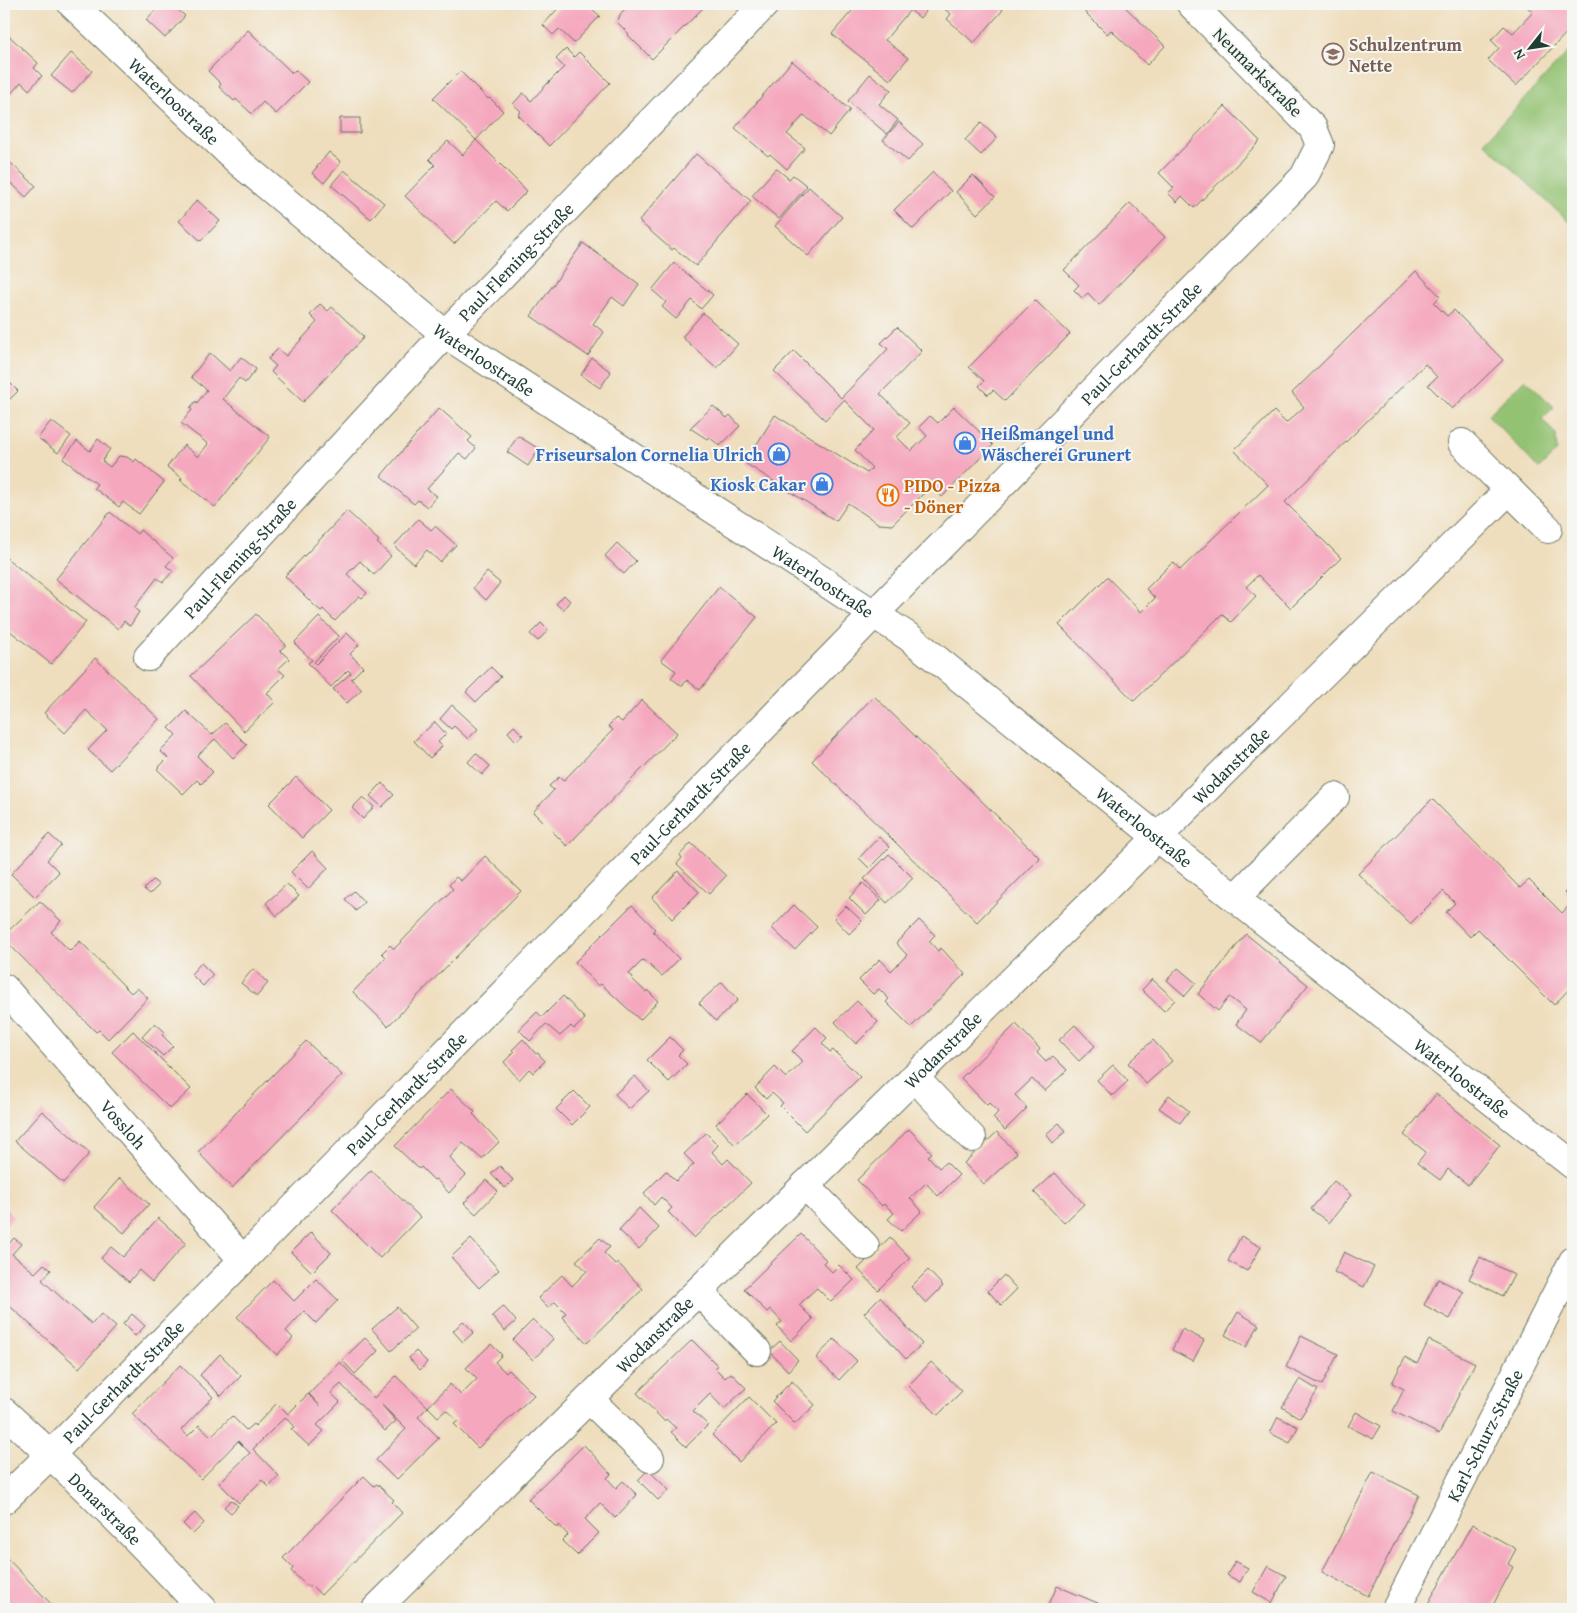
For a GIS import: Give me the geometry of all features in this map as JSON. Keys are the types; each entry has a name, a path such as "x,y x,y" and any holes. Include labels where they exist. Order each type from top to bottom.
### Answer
{"street":[{"name":"Waterloostraße","path":"72,4 240,164 445,334 910,636 1156,836 1573,1165"},
{"name":"Paul-Fleming-Straße","path":"148,657 445,334 766,4"},
{"name":"Neumarkstraße","path":"1191,4 1313,128 1320,145"},
{"name":"Paul-Gerhardt-Straße","path":"4,1500 243,1260 1304,177 1320,145"},
{"path":"1462,443 1548,529"},
{"name":"Wodanstraße","path":"376,1609 1156,836 1509,490"},
{"path":"1235,898 1335,797"},
{"name":"Vossloh","path":"4,988 243,1260"},
{"path":"914,1077 972,1138"},
{"path":"805,1185 865,1246"},
{"name":"Karl-Schurz-Straße","path":"1396,1609 1573,1262"},
{"path":"698,1291 757,1351"},
{"path":"589,1399 650,1458"},
{"name":"Donarstraße","path":"4,1412 51,1454 203,1609"}],"green space":[{"path":"1573,47 1573,226 1484,142"},
{"path":"1525,379 1554,407 1542,419 1556,435 1557,451 1539,469 1488,415"}],"building":[{"path":"161,4 171,4 185,16 165,38 146,20"},
{"path":"562,4 586,4 600,16 574,43 559,29 553,35 543,25"},
{"path":"625,4 707,4 652,59 617,22 625,9"},
{"path":"858,4 925,4 929,7 920,18 910,10 885,40 908,58 890,80 832,34"},
{"path":"938,4 995,4 1003,10 974,43 947,19 951,14"},
{"path":"1084,4 1122,4 1165,46 1147,65 1111,30 1107,34 1080,7"},
{"path":"1526,4 1573,4 1573,26 1516,86 1488,60 1499,48 1491,40 1504,26 1513,33 1533,12"},
{"path":"248,30 292,73 295,70 308,82 276,114 263,102 252,114 219,87 221,84 208,71"},
{"path":"6,33 38,63 34,68 42,76 29,90 21,82 4,102 4,35"},
{"path":"566,49 574,57 579,52 610,83 549,146 518,115 521,111 513,104 523,93 531,101 564,67 556,59"},
{"path":"71,53 92,71 72,93 51,76"},
{"path":"792,61 850,110 829,136 804,115 787,134 805,148 787,169 770,154 768,156 735,128"},
{"path":"460,71 503,111 476,140 433,98"},
{"path":"870,74 891,90 879,104 898,120 887,134 848,101"},
{"path":"1225,106 1260,141 1194,208 1182,196 1177,202 1168,193 1174,188 1159,173"},
{"path":"340,118 360,118 360,133 340,133"},
{"path":"899,122 923,144 908,161 883,140"},
{"path":"981,123 997,138 981,155 965,140"},
{"path":"476,140 527,191 507,211 496,201 454,244 405,196 435,165 429,159 448,141 463,155"},
{"path":"329,152 341,162 324,183 312,173"},
{"path":"696,154 751,201 696,266 674,248 672,250 639,221"},
{"path":"4,157 36,186 26,197 11,183 4,192"},
{"path":"776,168 789,179 793,175 807,186 779,219 752,196"},
{"path":"344,170 384,203 371,219 331,185"},
{"path":"933,172 951,191 913,229 894,210"},
{"path":"973,175 995,197 977,214 956,192"},
{"path":"809,187 842,217 808,256 775,226"},
{"path":"197,200 220,221 201,241 179,221"},
{"path":"1130,203 1165,237 1099,305 1088,293 1082,298 1074,290 1079,285 1064,270"},
{"path":"4,209 10,215 4,222"},
{"path":"583,243 639,284 624,306 612,297 593,324 604,332 588,356 531,316"},
{"path":"674,263 713,295 701,309 692,300 676,319 662,307 666,302 652,290"},
{"path":"1416,271 1440,296 1434,303 1447,316 1454,310 1503,360 1452,409 1428,385 1437,377 1425,364 1285,502 1341,558 1291,608 1258,575 1246,587 1256,596 1231,622 1222,614 1134,701 1059,625 1107,577 1141,612 1155,598 1146,589 1173,562 1180,570 1268,485 1234,450 1274,411 1286,423 1304,407 1292,393"},
{"path":"1035,300 1070,334 1005,401 993,390 988,395 979,386 984,381 969,367"},
{"path":"320,304 328,311 332,307 364,337 303,402 271,372 276,366 268,359 278,349 286,356 317,322 310,315"},
{"path":"703,313 738,344 717,368 682,337"},
{"path":"897,327 922,351 880,394 910,423 897,437 911,451 927,436 919,427 930,416 938,423 954,407 993,445 942,497 931,486 892,525 879,524 848,503 836,521 745,463 775,415 867,473 872,468 855,450 874,430 844,400 825,420 774,371 794,351 841,398 888,349 881,343"},
{"path":"210,353 230,371 241,357 256,369 245,383 239,378 223,399 270,437 215,507 180,480 182,478 167,467 184,445 198,457 208,444 181,423 192,410 190,408 196,401 197,403 207,390 191,377"},
{"path":"592,358 611,372 600,388 581,375"},
{"path":"5,378 18,391 6,403 4,400"},
{"path":"713,406 727,418 730,415 740,426 720,446 709,437 707,439 690,428"},
{"path":"439,408 472,437 468,441 476,448 467,459 459,453 427,489 437,496 427,507 418,500 414,504 381,476"},
{"path":"51,421 71,436 58,453 38,438"},
{"path":"518,436 539,449 528,466 507,452"},
{"path":"98,439 110,449 102,461 110,467 119,456 127,457 134,462 136,459 164,482 139,514 123,502 119,507 94,488 97,484 63,459 77,441 90,451"},
{"path":"347,511 379,541 377,543 391,556 374,575 360,561 347,574 367,593 362,598 359,596 335,621 323,609 321,611 316,607 285,576"},
{"path":"110,512 137,534 140,530 173,558 166,566 173,571 163,582 157,578 134,608 139,612 130,626 124,621 118,629 56,579"},
{"path":"418,519 431,530 435,526 456,545 440,562 427,550 414,564 394,546"},
{"path":"617,543 636,561 624,574 605,556"},
{"path":"4,556 86,622 51,664 4,626"},
{"path":"487,572 500,583 486,600 473,588"},
{"path":"719,587 757,617 700,690 687,680 682,686 671,678 676,671 661,660"},
{"path":"564,595 570,601 563,610 556,604"},
{"path":"256,614 286,645 280,650 289,659 278,669 285,675 267,693 275,702 244,731 191,676"},
{"path":"319,617 339,636 314,662 316,664 347,633 359,645 350,654 363,667 351,679 362,689 347,703 333,689 351,673 348,670 331,687 308,663 312,660 295,642"},
{"path":"541,623 548,630 538,641 530,634"},
{"path":"95,658 159,719 110,770 88,750 107,730 86,710 65,733 44,713"},
{"path":"491,667 501,677 476,702 466,692"},
{"path":"874,696 1040,858 977,922 812,761"},
{"path":"642,700 677,733 567,846 533,812 554,790 549,786 559,777 563,781 613,730 608,726 616,718 622,722"},
{"path":"452,705 478,729 468,739 454,726 451,729 440,719"},
{"path":"186,711 212,735 225,723 247,745 233,758 215,739 197,756 213,772 201,784 197,780 183,794 157,769 168,758 160,751 176,735 169,728"},
{"path":"435,722 446,734 438,742 442,746 430,758 414,741"},
{"path":"514,726 523,735 516,741 508,732"},
{"path":"476,753 490,766 482,775 468,762"},
{"path":"296,777 329,810 302,838 269,804"},
{"path":"382,783 394,795 382,807 370,796"},
{"path":"363,797 374,807 363,819 352,808"},
{"path":"1432,799 1520,888 1529,880 1562,913 1573,901 1573,985 1554,1005 1478,929 1470,937 1446,912 1455,903 1443,891 1410,924 1358,874"},
{"path":"49,834 61,845 47,860 59,872 35,897 11,874"},
{"path":"879,837 890,847 869,868 859,858"},
{"path":"691,843 726,876 709,894 677,864 682,858 680,855"},
{"path":"312,851 328,868 308,889 291,872"},
{"path":"889,854 913,878 887,903 864,879"},
{"path":"485,856 521,891 388,1026 353,992 386,957 382,953 390,945 394,949 453,889 449,885 456,877 461,881"},
{"path":"4,864 10,869 4,875"},
{"path":"678,871 699,892 672,919 652,898"},
{"path":"153,880 159,885 150,894 144,889"},
{"path":"863,883 881,900 866,915 849,898"},
{"path":"1573,883 1573,900 1565,892"},
{"path":"287,884 299,896 277,916 266,903"},
{"path":"354,891 364,902 356,911 345,899"},
{"path":"40,901 61,921 51,932 70,951 80,941 131,993 137,988 148,998 108,1039 99,1030 96,1032 4,939 4,935"},
{"path":"632,905 655,929 653,931 679,959 662,976 643,960 629,974 633,977 632,979 658,1001 640,1020 601,984 598,986 575,962"},
{"path":"794,905 817,927 795,950 772,928"},
{"path":"846,906 862,921 849,934 834,918"},
{"path":"919,920 935,935 929,941 938,951 941,948 965,974 911,1027 886,1002 889,999 879,989 873,994 859,980 880,959 891,971 907,955 896,943"},
{"path":"1246,934 1308,985 1261,1043 1236,1024 1246,1010 1229,997 1218,1011 1198,994"},
{"path":"201,963 213,975 203,986 191,974"},
{"path":"1178,968 1196,983 1185,996 1167,980"},
{"path":"253,969 268,983 257,996 241,983"},
{"path":"1152,979 1175,1000 1164,1011 1142,990"},
{"path":"722,982 738,1000 716,1021 699,1003"},
{"path":"563,996 585,1019 574,1029 571,1026 560,1036 546,1024 530,1041 519,1030 537,1012 542,1017"},
{"path":"857,1001 878,1022 856,1044 835,1022"},
{"path":"155,1023 165,1032 162,1035 173,1046 163,1056 142,1037"},
{"path":"1016,1024 1040,1049 1037,1053 1046,1062 1053,1056 1067,1070 1045,1091 1032,1079 1015,1095 1027,1108 1005,1130 993,1118 998,1112 989,1103 987,1105 961,1078"},
{"path":"1075,1025 1095,1046 1079,1061 1059,1040"},
{"path":"816,1027 827,1038 822,1043 830,1052 833,1050 860,1077 805,1131 780,1106 783,1103 772,1093 766,1099 755,1088 775,1067 786,1078 803,1062 792,1051"},
{"path":"133,1031 191,1089 170,1109 112,1052"},
{"path":"670,1037 683,1050 678,1055 687,1064 669,1082 647,1060"},
{"path":"523,1039 545,1061 533,1073 529,1069 519,1080 504,1062"},
{"path":"1153,1040 1172,1061 1146,1084 1128,1063"},
{"path":"306,1041 342,1075 232,1188 198,1152"},
{"path":"4,1047 9,1053 4,1059"},
{"path":"1113,1065 1128,1081 1112,1096 1097,1080"},
{"path":"635,1076 649,1091 629,1109 615,1094"},
{"path":"451,1089 475,1112 473,1114 499,1142 482,1159 463,1143 450,1157 466,1175 449,1193 436,1179 434,1180 421,1167 419,1169 395,1146"},
{"path":"574,1091 590,1107 572,1125 556,1109"},
{"path":"747,1094 767,1114 735,1145 716,1124"},
{"path":"1436,1094 1500,1145 1468,1185 1448,1169 1440,1180 1417,1163 1426,1152 1404,1135"},
{"path":"1169,1095 1189,1111 1180,1123 1159,1108"},
{"path":"42,1111 90,1153 63,1183 15,1141"},
{"path":"1059,1123 1066,1131 1053,1143 1046,1134"},
{"path":"909,1129 932,1153 928,1156 939,1168 946,1162 959,1175 938,1196 926,1183 910,1198 922,1211 901,1231 888,1219 894,1213 884,1204 882,1206 857,1180"},
{"path":"997,1132 1017,1153 984,1184 964,1163"},
{"path":"706,1133 718,1145 712,1152 723,1164 728,1159 751,1183 694,1238 668,1212 672,1208 661,1197 654,1205 644,1193 666,1171 676,1181 685,1173 694,1164 684,1154"},
{"path":"500,1166 513,1180 505,1188 491,1174"},
{"path":"371,1170 420,1217 380,1258 332,1210"},
{"path":"1055,1173 1084,1204 1064,1223 1034,1192"},
{"path":"120,1178 149,1204 124,1233 94,1207"},
{"path":"486,1180 498,1191 476,1214 464,1203"},
{"path":"1334,1181 1351,1195 1329,1223 1311,1209"},
{"path":"4,1207 13,1217 4,1227"},
{"path":"639,1208 659,1228 639,1249 619,1230"},
{"path":"158,1218 186,1243 152,1282 139,1270 129,1282 101,1258 111,1247 123,1257"},
{"path":"311,1232 331,1253 312,1272 291,1252"},
{"path":"801,1234 826,1260 823,1263 832,1272 839,1265 854,1280 831,1302 817,1288 808,1296 799,1305 813,1319 791,1341 777,1326 782,1322 770,1309 767,1312 744,1289"},
{"path":"1241,1236 1261,1247 1247,1271 1228,1261"},
{"path":"890,1237 910,1258 878,1290 858,1269"},
{"path":"14,1238 21,1244 12,1254 35,1273 44,1264 51,1270 42,1280 64,1300 92,1324 101,1314 116,1327 79,1368 4,1301 4,1245 6,1247"},
{"path":"600,1238 610,1247 604,1253 616,1265 618,1263 643,1289 587,1343 562,1317 566,1313 555,1302 548,1308 538,1298 562,1275 572,1286 587,1271 576,1261"},
{"path":"471,1239 499,1270 479,1288 451,1257"},
{"path":"1344,1252 1374,1267 1364,1287 1334,1272"},
{"path":"1480,1257 1514,1275 1503,1296 1469,1279"},
{"path":"928,1270 943,1286 926,1303 911,1287"},
{"path":"1004,1275 1017,1289 1001,1305 988,1291"},
{"path":"316,1279 338,1300 316,1323 304,1311 286,1331 293,1338 277,1355 237,1317 273,1280 294,1301"},
{"path":"1438,1279 1464,1292 1450,1319 1424,1305"},
{"path":"880,1297 922,1344 906,1359 864,1313"},
{"path":"503,1306 516,1321 505,1331 492,1316"},
{"path":"397,1307 416,1329 391,1351 372,1329"},
{"path":"1238,1312 1259,1325 1246,1347 1225,1335"},
{"path":"132,1314 145,1326 135,1336 123,1324"},
{"path":"533,1320 553,1339 533,1360 513,1340"},
{"path":"463,1321 474,1332 463,1342 453,1331"},
{"path":"1182,1329 1204,1340 1193,1361 1172,1350"},
{"path":"1301,1336 1338,1354 1322,1385 1286,1367"},
{"path":"365,1338 378,1351 355,1374 342,1360"},
{"path":"834,1339 857,1361 839,1380 816,1358"},
{"path":"692,1340 718,1366 715,1368 725,1378 731,1373 746,1388 724,1409 710,1394 693,1411 708,1425 686,1447 671,1432 676,1428 666,1419 664,1421 637,1393"},
{"path":"1429,1340 1475,1363 1439,1434 1393,1411 1404,1389 1392,1383 1405,1357 1417,1364"},
{"path":"780,1341 798,1360 788,1371 769,1351"},
{"path":"491,1344 502,1355 495,1362 506,1373 509,1370 534,1395 478,1448 454,1424 458,1421 446,1410 438,1417 428,1407 450,1384 461,1395 477,1379 466,1368"},
{"path":"416,1351 427,1362 420,1370 409,1358"},
{"path":"220,1354 241,1376 221,1396 200,1375"},
{"path":"340,1362 374,1398 396,1376 428,1407 418,1417 439,1438 396,1480 376,1460 406,1429 382,1405 396,1421 385,1431 341,1384 331,1393 340,1402 317,1425 324,1431 309,1446 291,1429 294,1427 285,1417 253,1449 279,1476 269,1487 262,1480 239,1503 219,1483 250,1453 238,1441 201,1479 132,1414 180,1365 213,1397 181,1430 188,1436 199,1425 211,1436 232,1416 246,1430 253,1424 255,1426 277,1403 288,1414 308,1394 320,1406 309,1394"},
{"path":"931,1362 962,1391 938,1415 908,1386"},
{"path":"1300,1379 1318,1390 1300,1418 1282,1407"},
{"path":"792,1381 815,1405 795,1424 772,1401"},
{"path":"749,1397 776,1424 739,1462 712,1435"},
{"path":"1356,1412 1381,1426 1373,1439 1348,1426"},
{"path":"1278,1417 1298,1427 1290,1443 1270,1433"},
{"path":"584,1445 611,1474 607,1478 616,1488 623,1481 637,1495 615,1518 600,1503 585,1519 599,1533 577,1555 562,1541 568,1535 559,1525 557,1528 528,1499"},
{"path":"648,1470 669,1490 658,1500 638,1480"},
{"path":"1373,1472 1419,1495 1368,1596 1322,1572"},
{"path":"364,1476 374,1486 377,1484 394,1500 392,1502 402,1513 321,1595 311,1585 308,1587 291,1571 293,1568 283,1558"},
{"path":"231,1500 238,1506 231,1513 224,1507"},
{"path":"195,1513 204,1523 193,1534 183,1524"},
{"path":"1472,1524 1516,1549 1508,1564 1513,1567 1491,1609 1425,1609"},
{"path":"4,1555 56,1609 4,1609"},
{"path":"1235,1561 1248,1568 1240,1582 1227,1575"},
{"path":"1268,1566 1286,1576 1272,1603 1253,1592"},
{"path":"1057,1586 1112,1609 1047,1609"}],"place":[{"name":"Schulzentrum Nette","path":"1333,54"},
{"name":"Heißmangel und Wäscherei Grunert","path":"965,443"},
{"name":"Friseursalon Cornelia Ulrich","path":"779,454"},
{"name":"Kiosk Cakar","path":"822,484"},
{"name":"PIDO - Pizza - Döner","path":"888,495"}]}
